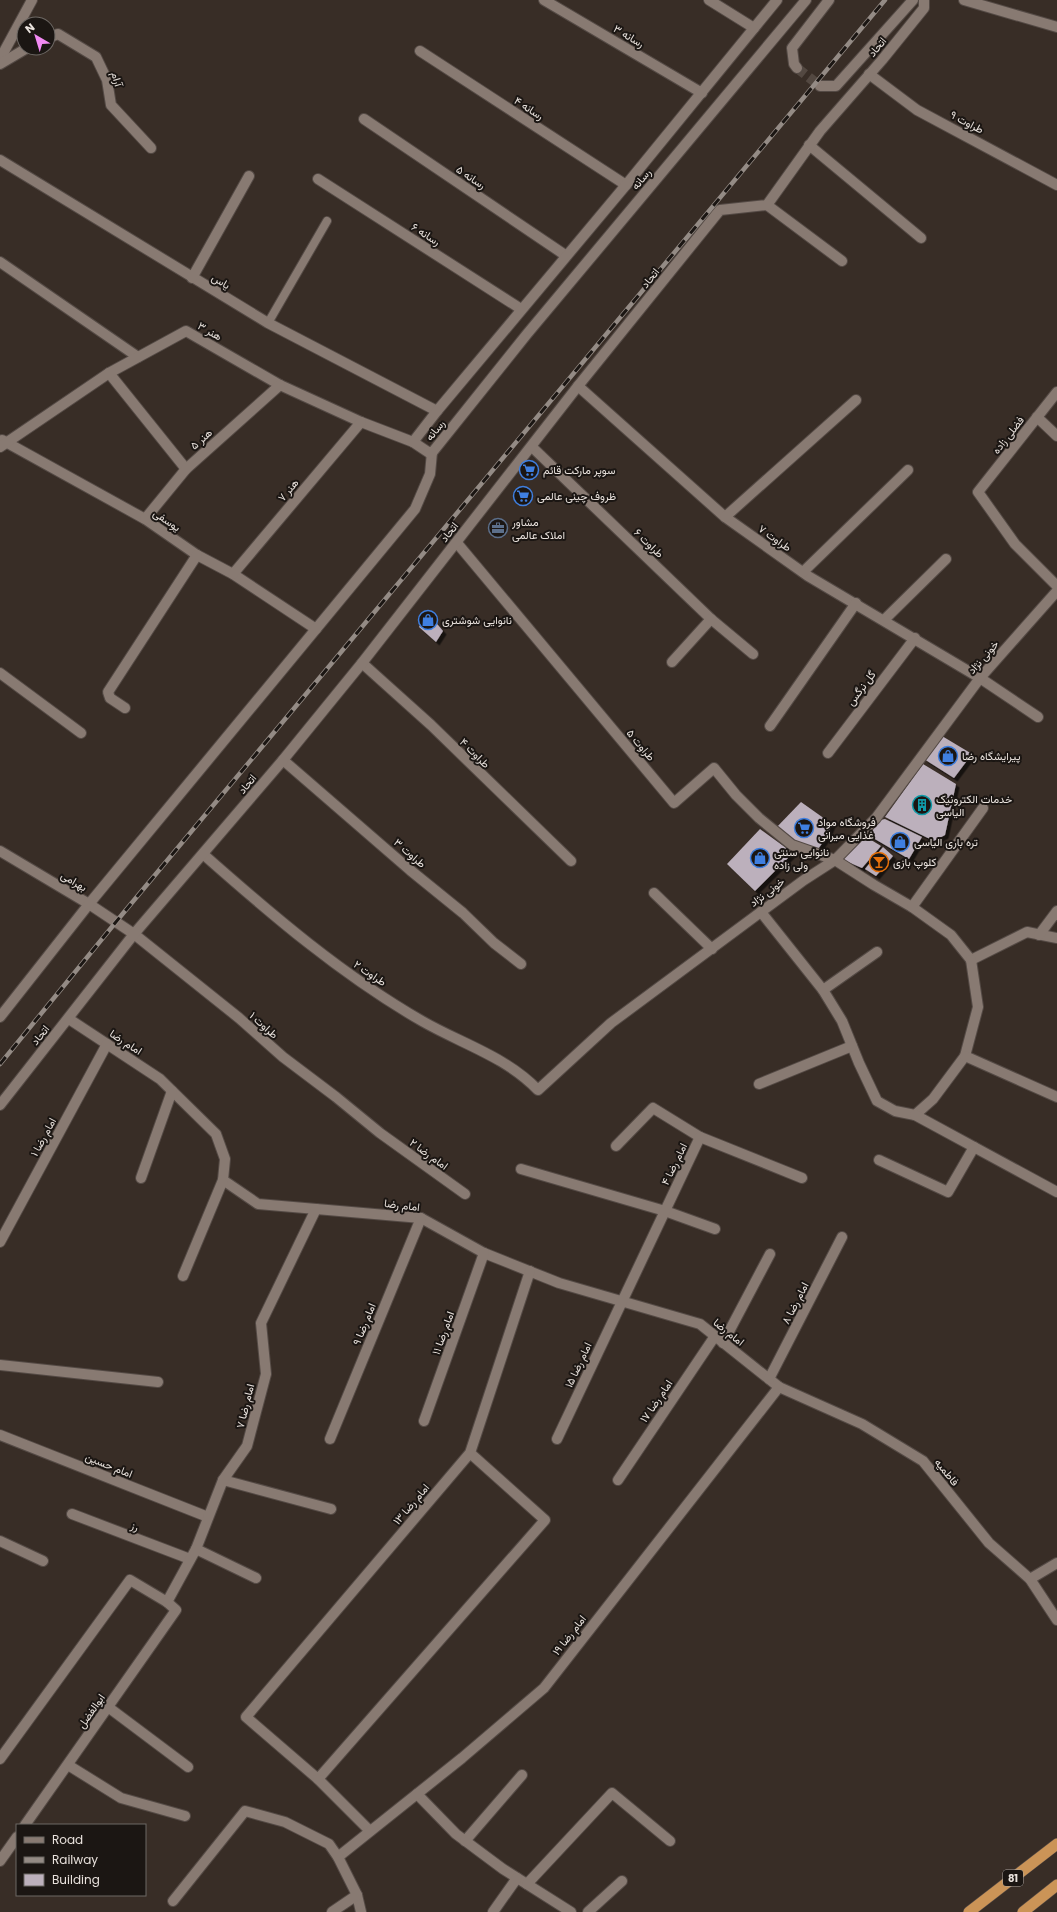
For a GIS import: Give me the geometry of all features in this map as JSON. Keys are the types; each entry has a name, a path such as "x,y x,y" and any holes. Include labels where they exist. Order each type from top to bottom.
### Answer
{"highway":[{"name":"81","path":"969,1912 1057,1844"},
{"path":"1022,1912 1057,1885"}],"street":[{"path":"0,59 32,0"},
{"name":"رسانه ۳","path":"544,0 702,93"},
{"path":"709,0 754,28"},
{"name":"رسانه","path":"778,0 626,185 565,255 437,410 413,442 431,454 527,334 806,0"},
{"path":"797,68 794,64 792,48 830,0"},
{"path":"820,86 836,86 913,0"},
{"name":"اتحاد","path":"0,1104 69,1019 134,934 283,760 362,663 532,447 578,386 720,210 767,205 820,130 870,74 924,8 924,0"},
{"path":"964,0 1057,27"},
{"name":"آرام","path":"56,35 58,34 96,57 107,80 111,105 151,148"},
{"name":"رسانه ۴","path":"420,51 626,185"},
{"path":"0,64 16,55"},
{"name":"طراوت ۹","path":"870,74 917,110 1057,185"},
{"name":"رسانه ۵","path":"364,119 565,255"},
{"path":"809,145 921,238"},
{"name":"یاس","path":"0,160 268,323 437,410"},
{"path":"192,278 248,176"},
{"name":"رسانه ۶","path":"318,179 521,309"},
{"path":"767,205 842,261"},
{"path":"0,262 138,357"},
{"name":"هنر ۳","path":"2,443 91,387 109,373 186,331 280,385 361,422 413,442"},
{"path":"109,373 186,468"},
{"name":"هنر ۵","path":"145,519 186,468 280,385"},
{"name":"طراوت ۷","path":"578,386 725,517 803,572 980,678 1038,717"},
{"name":"فضلی زاده","path":"1057,392 978,492 1015,544 1057,586"},
{"path":"725,517 856,400"},
{"path":"1037,417 1057,436"},
{"name":"هنر ۷","path":"233,574 361,422"},
{"name":"یوسفی","path":"2,443 145,519 197,555 233,574 316,629"},
{"name":"طراوت ۶","path":"532,447 710,619 753,654"},
{"path":"0,1017 89,904 414,509 430,474 432,452"},
{"path":"803,572 908,470"},
{"name":"طراوت ۵","path":"457,543 674,803 714,768 759,818 792,846 835,860"},
{"path":"125,708 110,698 108,692 197,555"},
{"path":"884,620 946,560"},
{"name":"خونی نژاد","path":"538,1090 611,1023 761,912 835,860 876,818 980,678 1057,592"},
{"path":"770,726 856,604"},
{"path":"672,662 710,619"},
{"name":"گل نرگس","path":"828,753 914,638"},
{"name":"طراوت ۴","path":"362,663 431,725 571,861"},
{"path":"0,673 81,733"},
{"name":"طراوت ۳","path":"283,760 410,870 463,913 494,944 521,964"},
{"path":"912,907 983,808"},
{"name":"بهرامی","path":"0,851 89,904 134,934"},
{"name":"طراوت ۲","path":"203,854 313,948 364,984 422,1022 481,1051 524,1076 538,1090"},
{"path":"835,860 912,907 951,935 971,960 978,1007 965,1056 934,1099 915,1115"},
{"path":"654,893 712,949"},
{"path":"1039,934 1057,911"},
{"path":"761,912 823,990 842,1021 877,1101 895,1111 915,1115 1057,1192"},
{"path":"971,960 1027,932 1057,938"},
{"name":"طراوت ۱","path":"134,934 238,1018 283,1057 336,1097 380,1133"},
{"path":"823,990 876,952"},
{"name":"امام رضا","path":"69,1019 160,1079 216,1134 225,1159 223,1180 258,1204 421,1218 484,1253 530,1272 559,1283 700,1324 779,1387"},
{"name":"امام رضا ۱","path":"0,1242 107,1044"},
{"path":"759,1084 852,1046"},
{"path":"965,1056 1057,1097"},
{"path":"142,1178 172,1091"},
{"path":"616,1146 654,1108 700,1137"},
{"name":"امام رضا ۲","path":"380,1133 465,1194"},
{"name":"امام رضا ۴","path":"622,1301 700,1137 802,1178"},
{"path":"879,1160 948,1192 974,1147"},
{"path":"521,1169 665,1210 715,1229"},
{"path":"183,1276 223,1180"},
{"name":"امام رضا ۷","path":"167,1602 196,1549 223,1480 248,1446 266,1374 261,1323 316,1208"},
{"name":"امام رضا ۹","path":"330,1439 421,1218"},
{"name":"امام رضا ۸","path":"769,1379 842,1237"},
{"name":"امام رضا ۱۱","path":"424,1421 484,1253"},
{"path":"723,1343 770,1254"},
{"name":"امام رضا ۱۳","path":"318,1779 246,1717 470,1453 530,1272"},
{"name":"امام رضا ۱۵","path":"557,1439 622,1301"},
{"name":"امام رضا ۱۷","path":"618,1480 715,1336"},
{"path":"0,1365 158,1382"},
{"name":"فاطمیه","path":"779,1387 862,1424 923,1461 989,1543 1030,1579 1057,1620"},
{"name":"امام رضا ۱۹","path":"338,1857 417,1794 544,1688 779,1387"},
{"name":"امام حسین","path":"0,1435 208,1517"},
{"path":"370,1831 318,1779 545,1520 470,1453"},
{"path":"223,1480 331,1509"},
{"name":"رز","path":"72,1514 190,1559"},
{"path":"0,1541 43,1561"},
{"path":"196,1549 256,1578"},
{"path":"1030,1579 1057,1563"},
{"path":"0,1759 130,1580 167,1602"},
{"name":"ابوالفضل","path":"26,1824 176,1610 167,1602"},
{"path":"108,1707 188,1767"},
{"path":"68,1765 121,1798 185,1816"},
{"path":"465,1841 522,1775"},
{"path":"527,1884 612,1792 670,1841"},
{"path":"417,1794 456,1834 465,1841 517,1878 571,1912"},
{"path":"173,1901 245,1811 286,1822 329,1844 338,1857 357,1895 361,1912"},
{"path":"0,1861 16,1837"},
{"path":"493,1912 517,1878"},
{"path":"588,1912 622,1881"},
{"path":"332,1912 357,1895"}],"lane":[{"path":"268,323 327,221"}],"building":[{"name":"نانوایی شوشتری","path":"427,612 443,631 436,642 419,627"},
{"name":"پیرایشگاه رضا","path":"942,736 972,754 954,778 924,759"},
{"path":"923,764 956,784 945,835 934,841 885,817"},
{"name":"فروشگاه مواد غذایی میرانی","path":"801,802 832,824 826,838 818,849 792,845 774,830"},
{"name":"تره باری الیاسی","path":"885,819 922,837 909,859 868,835 880,820"},
{"name":"نانوایی سنتی ولی زاده","path":"760,829 793,853 755,891 727,864"},
{"path":"863,835 881,846 862,868 841,859"},
{"name":"کلوپ بازی","path":"883,847 893,856 876,876 865,869"}],"tunnel":[{"path":"797,68 820,86"}],"railway":[{"path":"0,1064 120,917 885,0"}],"place":[{"name":"سوپر مارکت قائم","path":"529,470"},
{"name":"ظروف چینی عالمی","path":"523,496"},
{"name":"مشاور املاک عالمی","path":"498,528"},
{"name":"نانوایی شوشتری","path":"428,620"},
{"name":"پیرایشگاه رضا","path":"948,756"},
{"name":"خدمات الکترونیک الیاسی","path":"922,805"},
{"name":"فروشگاه مواد غذایی میرانی","path":"804,828"},
{"name":"تره باری الیاسی","path":"900,842"},
{"name":"نانوایی سنتی ولی زاده","path":"760,858"},
{"name":"کلوپ بازی","path":"879,862"}]}
